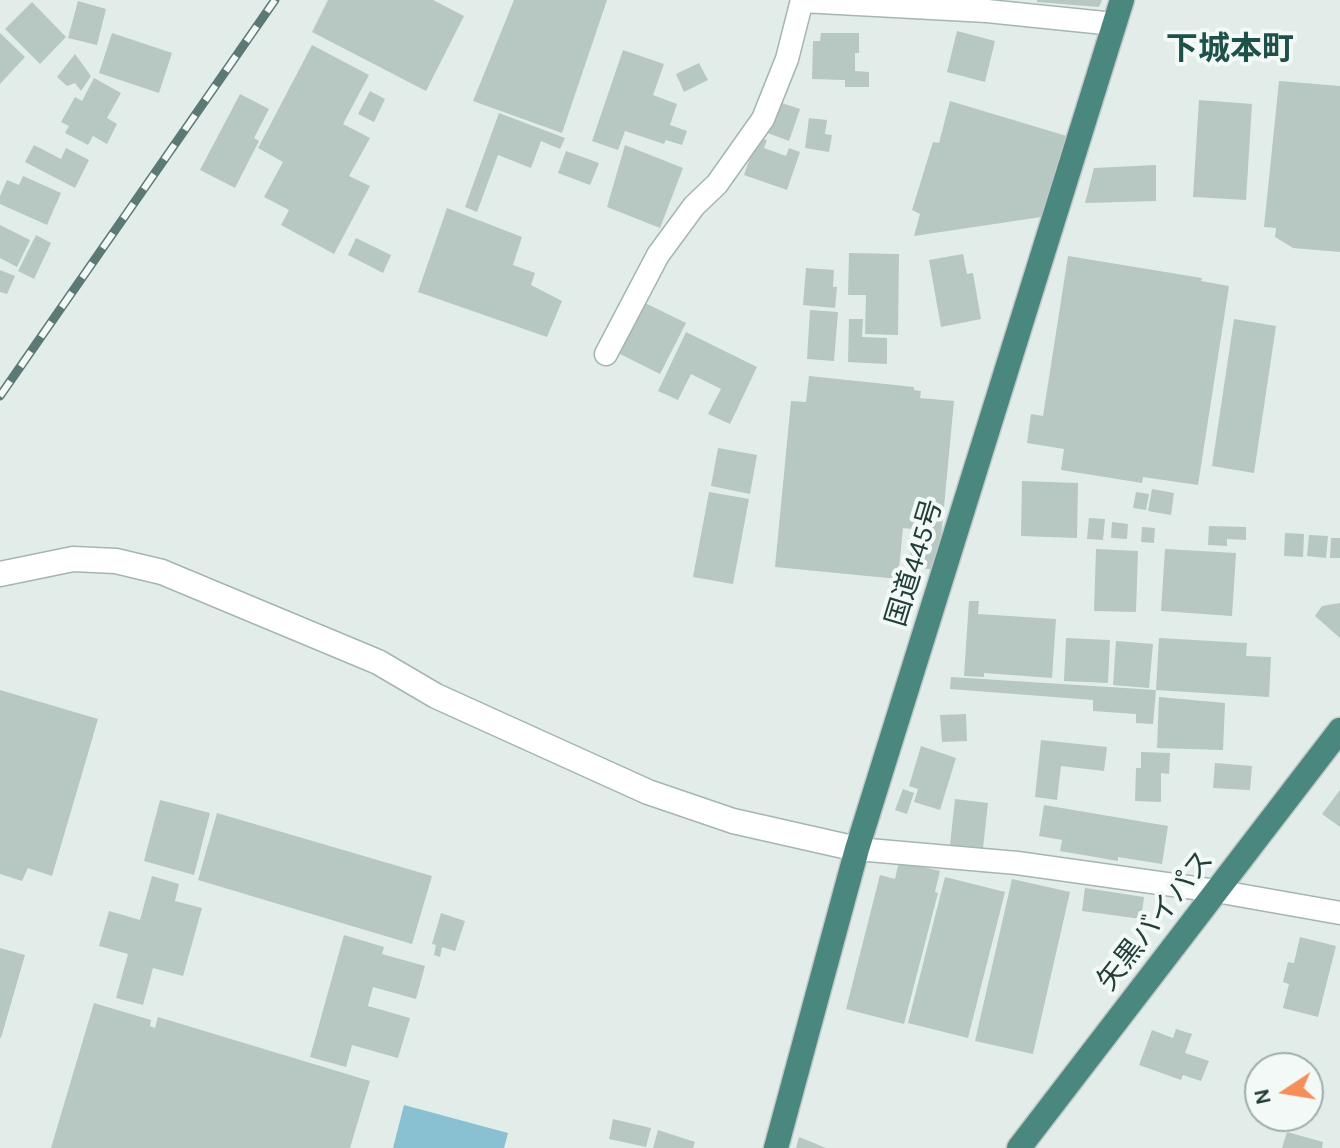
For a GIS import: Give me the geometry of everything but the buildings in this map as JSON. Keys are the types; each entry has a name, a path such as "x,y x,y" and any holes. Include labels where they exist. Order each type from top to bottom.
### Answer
{"highway":[{"name":"国道445号","path":"776,1148 857,849 1122,0"},
{"name":"矢黒バイパス","path":"1019,1148 1340,730"}],"street":[{"path":"606,354 658,255 694,206 717,184 763,119 787,59 802,0 987,11 1114,24"},
{"path":"0,574 73,559 116,561 162,572 378,662 436,696 648,792 733,821 857,849 1017,863 1216,891 1340,913"}],"water":[{"path":"404,1105 508,1133 504,1148 393,1148"}],"railway":[{"path":"0,396 275,0"}],"district":[{"name":"下城本町","path":"1230,50"}]}
